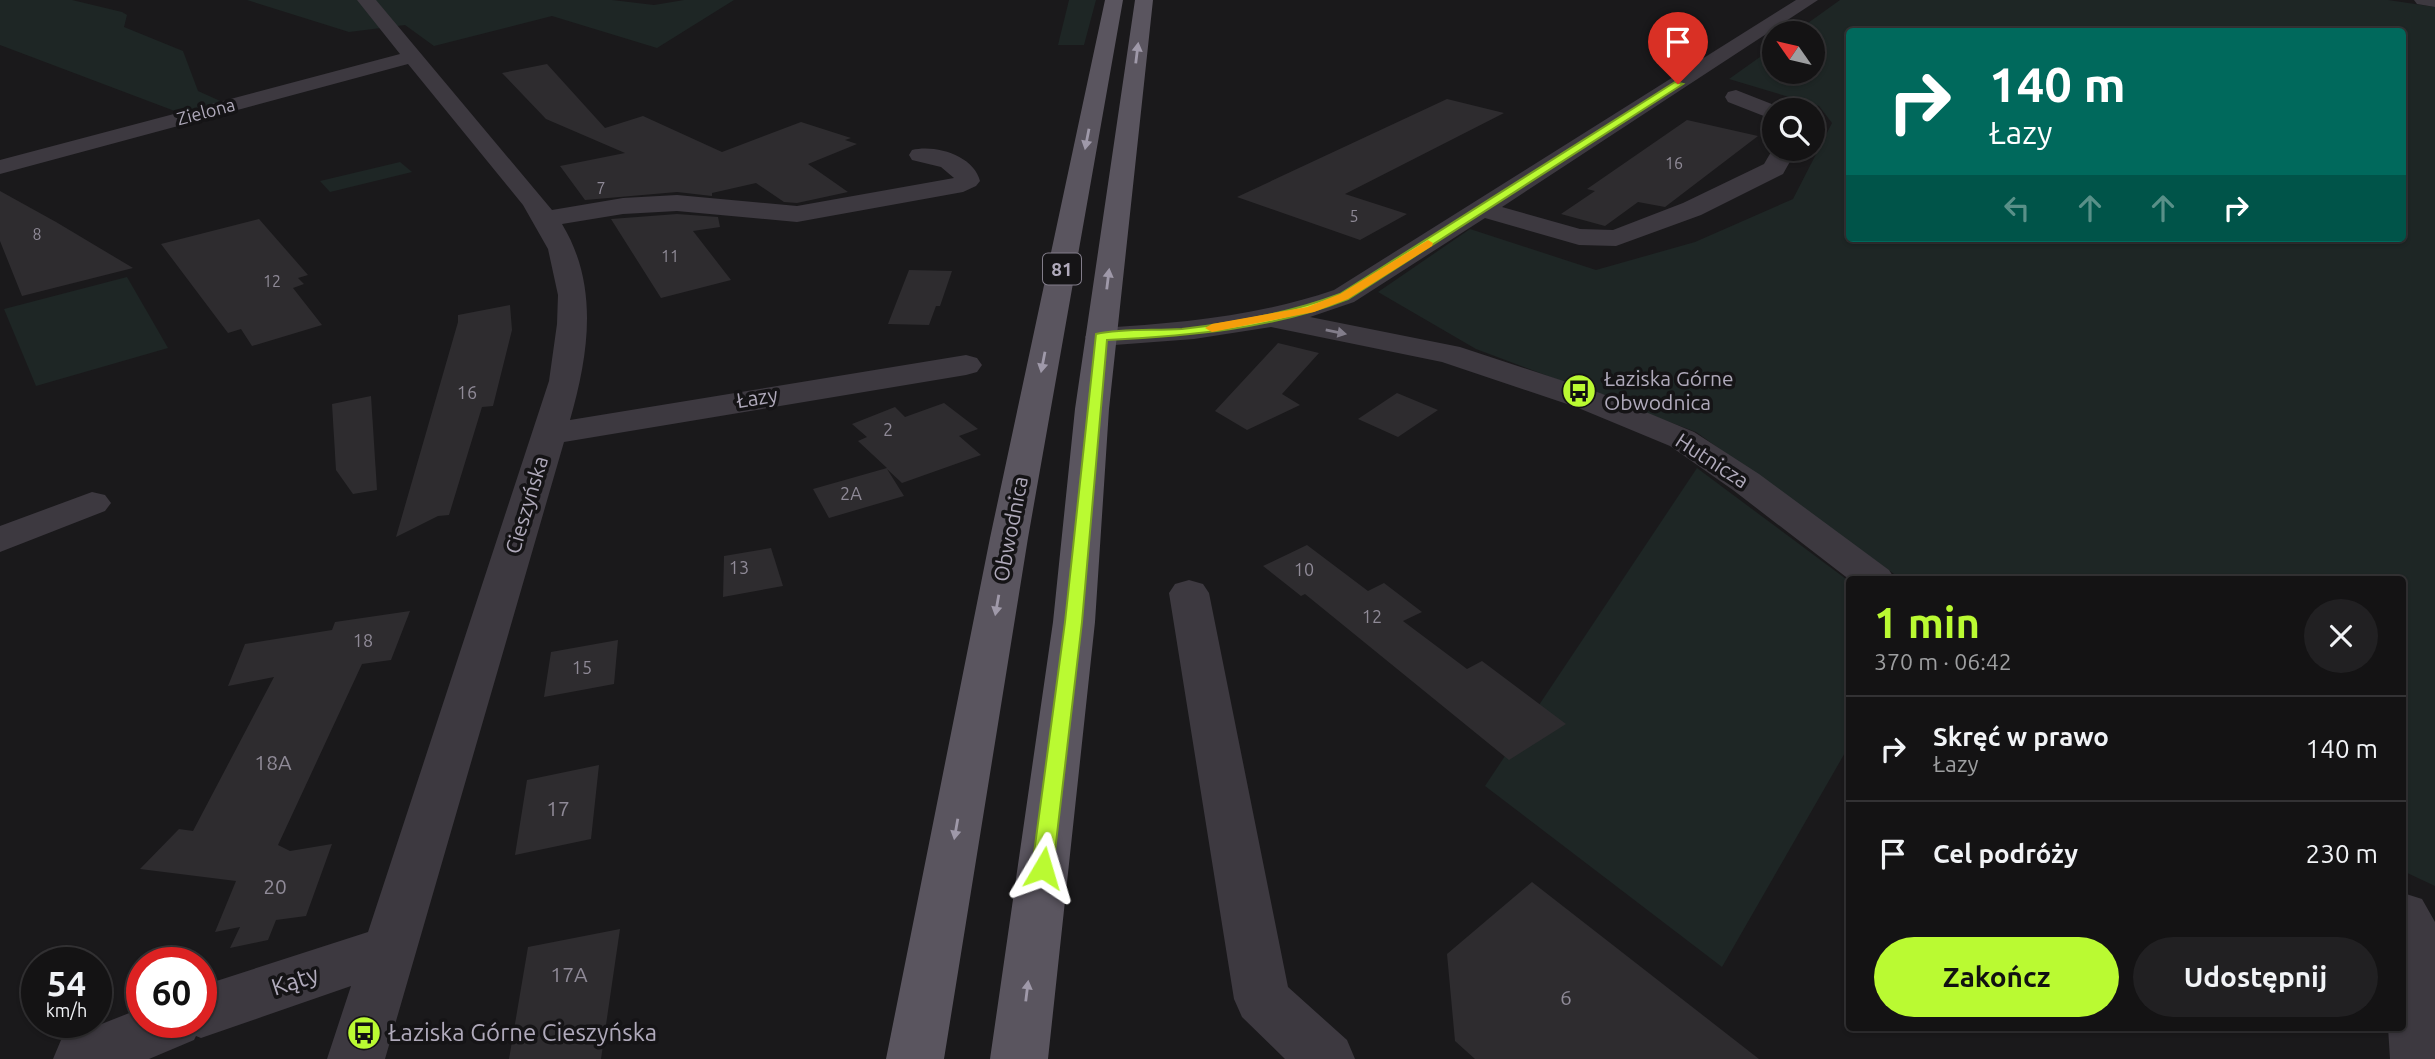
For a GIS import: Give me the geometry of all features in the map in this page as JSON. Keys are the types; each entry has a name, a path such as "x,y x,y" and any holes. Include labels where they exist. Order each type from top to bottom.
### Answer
{"main road":[{"name":"Obwodnica","path":"915,1059 1009,538 1114,0"},
{"name":"81","path":"1018,1059 1074,622 1101,337 1144,0"}],"street":[{"name":"Cieszyńska","path":"356,1059 565,381 573,320 568,267 545,219 366,0"},
{"path":"1101,337 1183,332 1269,318 1310,310 1344,296 1810,0"},
{"path":"2423,0 2435,2"},
{"name":"Zielona","path":"0,167 412,57"},
{"path":"1736,97 1762,108"},
{"path":"545,219 623,206 677,203 797,214 903,197 954,187 967,181 965,172 949,161 921,155"},
{"path":"1482,209 1579,237 1616,238 1692,209 1774,169 1778,161"},
{"path":"1344,296 1449,354"},
{"path":"1269,318 1449,354"},
{"name":"Hutnicza","path":"1449,354 1588,400 1682,439 1746,482 1871,576"},
{"name":"Łazy","path":"548,433 966,365"},
{"path":"0,540 92,503"},
{"path":"1189,593 1262,999 1326,1059"},
{"path":"2406,920 2409,924 2419,1059"},
{"name":"Kąty","path":"217,1007 389,950"},
{"path":"82,1059 134,1038"}],"shaded area":[{"path":"0,0 72,0 122,12 127,15 124,27 183,51 198,91 227,104 180,113 0,45"},
{"path":"247,0 612,0 654,5 684,0 734,0 657,48 552,16 434,46 405,25 349,32"},
{"path":"1069,0 1096,0 1084,45 1058,45"},
{"path":"1840,0 2388,0 2435,7 2435,886 2406,872 2406,576 1897,576 1696,432 1476,349 1378,292 1470,229 1596,270 1695,242 1793,199 1812,161 1825,161 1825,137 1832,123 1825,114 1825,98 1792,98 1729,79 1762,56 1762,84 1825,84 1825,21 1811,21"},
{"path":"400,162 412,172 330,192 320,181"},
{"path":"127,277 168,348 36,386 4,309"},
{"path":"1697,468 1846,579 1846,751 1722,967 1485,786"}],"building":[{"path":"547,64 605,128 643,116 722,152 801,122 851,138 845,140 857,144 808,164 848,192 797,203 784,202 756,183 712,193 712,196 677,192 585,200 560,166 625,153 546,119 502,73"},
{"path":"1447,99 1504,113 1345,194 1407,214 1360,240 1237,197"},
{"path":"1687,120 1758,136 1665,207 1638,202 1605,226 1561,214 1595,191 1587,189"},
{"path":"0,191 133,268 22,296 0,241"},
{"path":"677,214 718,217 720,227 693,231 731,280 661,298 611,219"},
{"path":"259,219 308,275 298,278 304,284 293,288 322,325 252,346 241,329 228,333 161,244"},
{"path":"909,270 952,271 940,306 936,306 929,325 888,324"},
{"path":"510,305 512,330 493,406 482,407 449,515 438,516 396,537 458,315"},
{"path":"1278,343 1319,353 1282,394 1300,405 1247,430 1215,411"},
{"path":"1397,393 1438,410 1398,437 1358,419"},
{"path":"371,396 377,490 353,494 336,470 332,404"},
{"path":"944,403 978,429 959,436 981,455 902,483 887,469 904,496 829,518 813,489 887,468 858,441 867,437 852,424 895,407 905,417"},
{"path":"1307,545 1368,591 1384,583 1422,612 1403,621 1467,669 1482,661 1566,724 1509,760 1305,594 1301,596 1263,566"},
{"path":"771,548 783,586 723,597 724,556"},
{"path":"410,611 391,660 362,664 278,845 290,851 332,844 306,916 276,920 268,940 230,948 240,927 215,932 236,881 140,869 179,829 193,831 274,677 228,686 245,644 332,630 335,622"},
{"path":"618,640 614,684 544,697 551,652"},
{"path":"599,765 591,839 515,855 527,780"},
{"path":"1532,882 1759,1059 1475,1059 1455,1041 1447,954"},
{"path":"620,929 601,1059 509,1059 528,947"}],"slow traffic":[{"path":"1212,328 1310,310 1344,296 1428,243"}],"place":[{"name":"Łaziska Górne Obwodnica","path":"1579,391"},
{"name":"Łaziska Górne Cieszyńska","path":"364,1033"}],"route":[{"path":"1043,868 1074,622 1092,409 1101,337 1183,332 1269,318 1310,310 1344,296 1678,84"}]}
